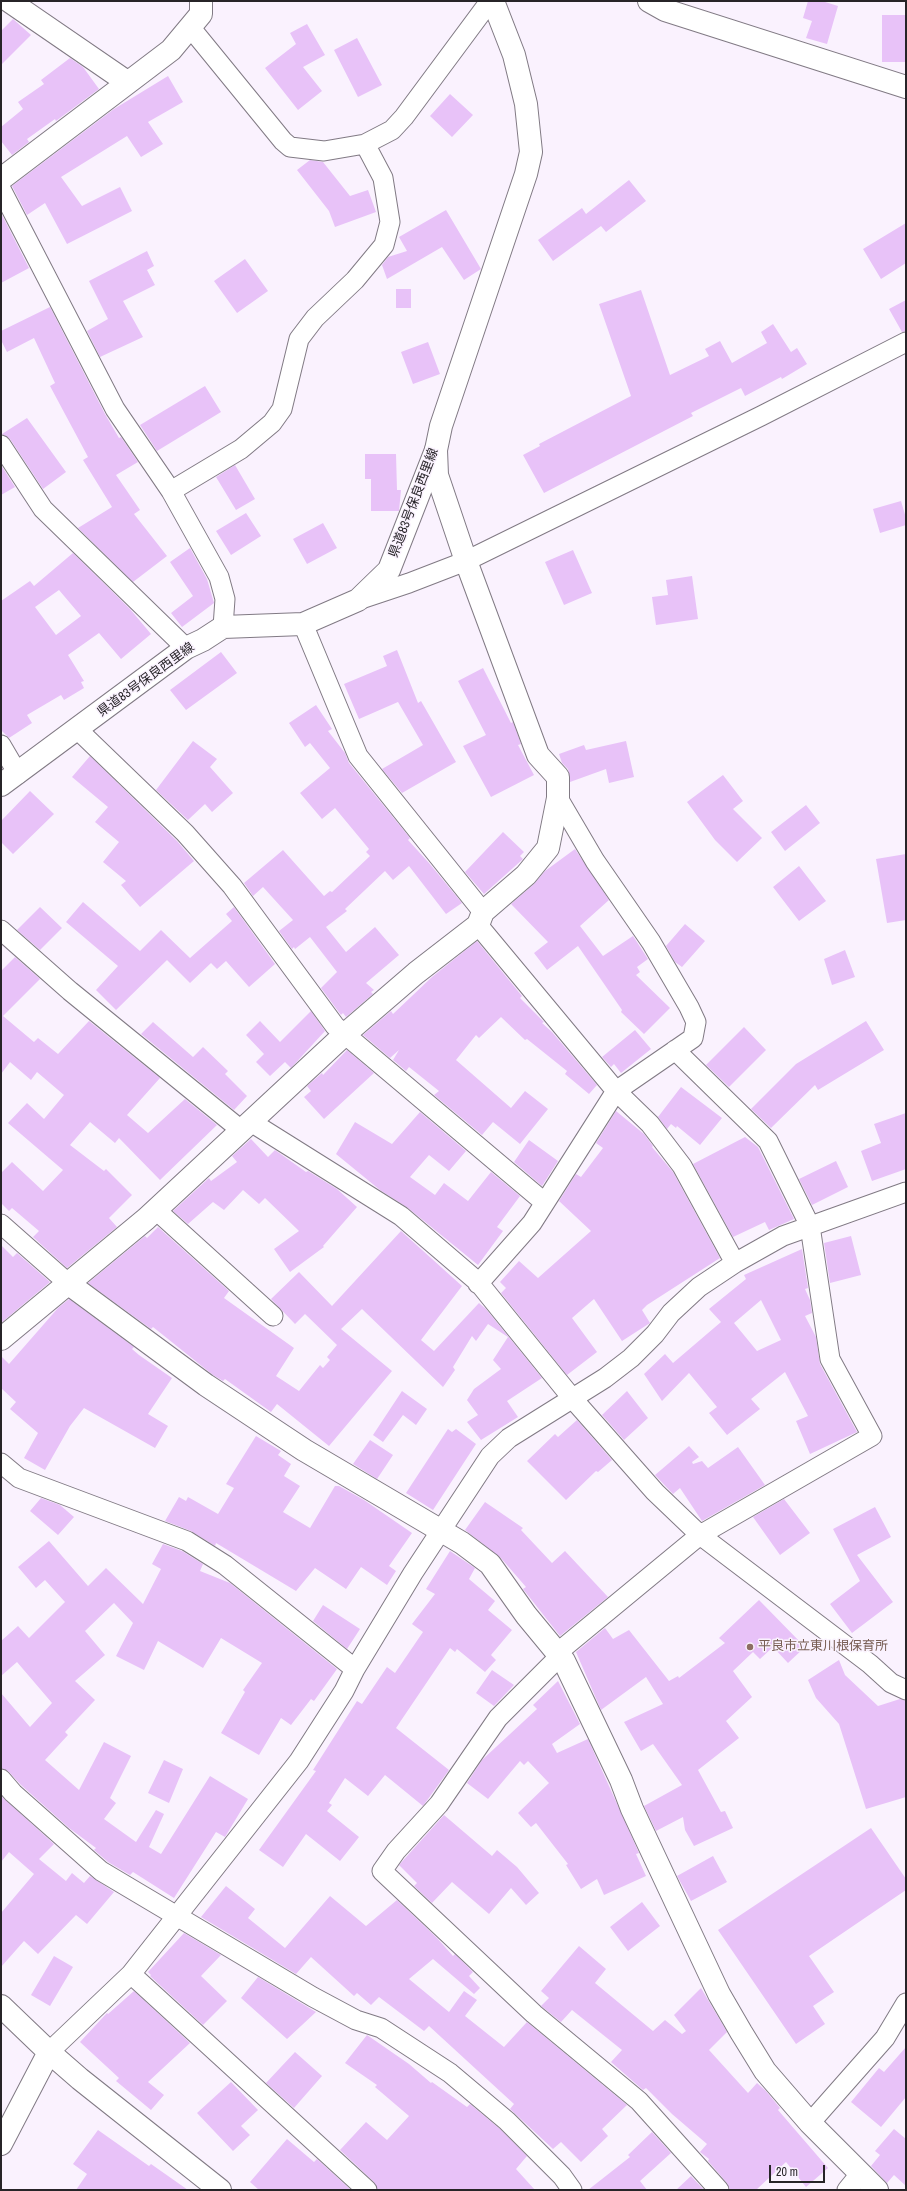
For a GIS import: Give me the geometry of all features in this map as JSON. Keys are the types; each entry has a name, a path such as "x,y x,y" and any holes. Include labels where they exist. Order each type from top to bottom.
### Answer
{"street":[{"path":"9,1 127,82"},
{"path":"1,179 171,50 201,14 201,1"},
{"path":"190,27 283,141 290,147 324,151 365,144 392,130 404,117 490,1"},
{"name":"県道83号保良西里線","path":"10,779 186,648 203,640 223,627 303,624 358,600 389,570 436,450 441,426 526,174 531,152 526,104 514,55 493,1"},
{"path":"649,1 665,10 906,88"},
{"path":"171,491 241,449 272,423 282,409 299,339 315,318 355,280 384,244 390,222 383,178 365,144"},
{"path":"1,189 115,409 171,491 219,577 225,599 223,627"},
{"path":"358,600 409,583 466,561 761,416 906,342"},
{"path":"1,445 43,509 186,648"},
{"path":"1,1339 69,1284 156,1210 344,1035 480,918 526,875 548,848 558,798 558,777 538,755 466,561 437,474 436,450"},
{"path":"303,624 358,756 480,918 616,1091 650,1124 682,1166 735,1263"},
{"path":"77,729 185,833 232,886 335,1026 544,1202"},
{"path":"1,745 10,779"},
{"path":"478,1284 532,1223 616,1091 693,1038 696,1022 651,942 595,861 558,798"},
{"path":"1,930 70,991 246,1126 400,1216 478,1284 572,1398 655,1492 700,1535 870,1664 891,1683 906,1690"},
{"path":"675,1050 768,1141 810,1226 830,1359 872,1436 700,1535 558,1655 498,1718 439,1804 396,1851 382,1871 534,2014 639,2101 720,2190"},
{"path":"1,2144 49,2052 131,1974 299,1761 344,1691 355,1669 439,1531 490,1456 509,1438 604,1378 631,1358 655,1334 672,1313 699,1287 735,1263 783,1236 906,1192"},
{"path":"156,1210 273,1316"},
{"path":"1,1224 69,1284 206,1386 304,1450 439,1531 462,1543 490,1564 558,1655 618,1773 632,1809 719,1994 765,2071 810,2123 853,2182 876,2190"},
{"path":"1,1463 19,1478 188,1541 225,1564 355,1669"},
{"path":"1,1778 13,1793 101,1871 319,2000 356,2020 381,2028 450,2073 508,2120 562,2176 572,2190"},
{"path":"131,1974 367,2190"},
{"path":"810,2123 885,2038 906,2003"},
{"path":"1,2006 49,2052 220,2190"}],"building":[{"path":"808,1 822,1 838,6 827,44 806,38 812,21 803,18"},
{"path":"882,15 906,15 906,62 882,62"},
{"path":"13,19 31,35 1,65 1,31"},
{"path":"307,24 325,55 303,67 322,91 298,110 265,68 296,44 290,33"},
{"path":"357,38 382,85 358,97 334,50"},
{"path":"70,58 83,67 99,89 56,121 55,119 27,139 29,142 12,155 1,141 1,127 23,109 18,102 44,84 41,80"},
{"path":"168,76 183,102 148,122 163,144 141,157 127,136 61,177 82,206 120,187 132,211 67,244 45,203 27,215 12,186 114,109"},
{"path":"450,94 473,115 452,137 430,116"},
{"path":"310,160 323,162 350,196 368,190 376,212 335,227 329,211 297,170"},
{"path":"629,180 646,201 606,232 601,226 553,261 538,240 582,208 586,214"},
{"path":"446,210 481,269 464,280 442,247 387,279 382,265 388,257 407,251 399,237"},
{"path":"1,213 29,268 1,283"},
{"path":"906,223 906,263 881,279 863,249"},
{"path":"147,251 154,266 147,270 155,285 123,301 143,337 100,357 87,331 108,319 89,281"},
{"path":"245,259 268,291 237,313 214,281"},
{"path":"396,289 411,289 411,308 396,308"},
{"path":"641,290 670,375 709,356 705,349 720,341 732,363 767,343 761,332 773,324 791,352 797,348 807,364 782,379 781,377 745,396 741,388 691,413 693,416 544,493 523,455 540,446 539,444 631,396 599,304"},
{"path":"906,300 906,331 902,332 889,309"},
{"path":"50,307 105,414 119,438 121,437 138,462 116,475 140,510 134,514 167,556 133,582 78,528 112,507 83,460 88,457 50,386 55,383 34,338 7,352 1,340 1,331"},
{"path":"428,342 440,374 413,384 401,352"},
{"path":"205,386 221,412 157,451 140,425"},
{"path":"27,418 66,472 43,489 10,439 2,434"},
{"path":"365,454 396,454 397,490 401,490 399,511 371,511 371,479 365,479"},
{"path":"1,465 15,487 1,495"},
{"path":"235,465 255,499 236,510 216,477"},
{"path":"901,501 906,518 906,525 880,533 873,509"},
{"path":"246,513 261,536 231,555 216,531"},
{"path":"323,523 337,548 307,564 293,539"},
{"path":"190,548 207,579 214,603 182,627 171,613 193,596 170,562"},
{"path":"573,550 592,593 564,605 545,562"},
{"path":"73,553 130,609 151,634 121,659 99,633 68,655 84,681 81,682 84,688 64,700 61,695 27,715 32,723 9,738 1,730 1,601 30,581 34,586","holes":["59,590 81,616 56,635 35,607"]},
{"path":"692,576 698,619 656,625 652,597 668,595 666,580"},
{"path":"397,650 418,703 421,701 456,762 402,793 382,769 423,745 398,702 359,719 344,684 387,666 383,656"},
{"path":"221,652 237,673 186,710 170,690"},
{"path":"483,668 511,723 513,722 521,744 518,745 534,775 491,797 463,746 486,735 458,681"},
{"path":"316,705 332,729 328,731 345,753 349,763 410,838 408,840 462,903 446,914 409,866 393,880 385,871 345,909 347,911 326,927 346,952 375,927 399,955 366,983 374,990 371,992 373,994 346,1017 343,1013 341,1015 321,988 337,972 310,937 295,949 294,947 292,949 279,931 293,920 263,887 253,896 244,883 283,850 324,896 330,891 332,892 370,856 366,852 369,849 335,808 322,819 300,793 330,768 310,743 305,747 289,723"},
{"path":"193,741 217,759 210,767 233,793 212,812 205,804 188,820 156,790"},
{"path":"626,741 634,777 609,783 606,769 570,782 568,769 562,763 559,754 584,745 586,750"},
{"path":"90,756 177,841 194,861 140,907 121,885 126,881 103,862 119,842 95,822 108,807 72,777"},
{"path":"723,775 743,801 733,809 762,838 737,862 715,840 687,802"},
{"path":"30,791 54,814 13,854 1,842 1,821"},
{"path":"806,805 820,823 785,851 771,832"},
{"path":"503,832 524,852 520,856 523,859 484,894 465,872"},
{"path":"575,849 609,900 580,926 603,956 633,936 648,959 637,967 640,972 636,975 670,1008 644,1034 621,1012 622,1010 578,946 547,970 534,953 548,942 511,904 534,884 545,871"},
{"path":"906,854 906,920 887,923 876,859"},
{"path":"799,866 826,901 799,921 773,887"},
{"path":"83,902 140,951 161,930 190,958 232,921 226,914 234,907 275,964 249,987 226,961 217,969 211,963 190,983 167,960 116,1010 96,990 118,966 66,922"},
{"path":"40,907 62,928 40,950 17,930"},
{"path":"685,924 705,941 682,967 675,962 666,946"},
{"path":"477,941 522,996 520,998 544,1022 542,1023 552,1032 597,1085 589,1094 565,1074 567,1071 527,1039 525,1040 501,1017 479,1038 476,1035 456,1060 511,1108 525,1091 548,1109 520,1144 493,1122 482,1135 434,1095 439,1091 409,1067 406,1071 393,1060 399,1050 390,1058 363,1035 391,1011 393,1014 432,977"},
{"path":"845,950 855,977 832,985 824,959"},
{"path":"15,957 40,979 3,1016 34,1042 38,1038 58,1054 89,1021 160,1078 127,1115 148,1133 185,1099 217,1125 160,1180 119,1138 115,1143 90,1122 70,1145 104,1171 106,1169 132,1195 109,1218 117,1227 67,1268 33,1237 39,1231 12,1208 9,1211 1,1203 1,1173 12,1162 43,1191 63,1170 8,1123 27,1103 44,1119 64,1095 37,1072 31,1080 10,1062 1,1074 1,971"},
{"path":"311,1011 325,1031 291,1068 285,1062 270,1076 256,1062 264,1054 246,1035 260,1021 280,1042"},
{"path":"866,1021 884,1050 818,1090 815,1085 771,1128 751,1109 796,1064"},
{"path":"153,1022 193,1057 203,1047 228,1071 225,1074 247,1096 234,1110 141,1034"},
{"path":"744,1027 766,1050 729,1087 706,1065"},
{"path":"635,1030 651,1049 621,1073 614,1064 611,1067 602,1057"},
{"path":"347,1050 374,1073 324,1119 304,1097 311,1091 307,1086 322,1073 323,1075"},
{"path":"681,1087 722,1118 700,1145 677,1126 676,1128 671,1124 667,1129 658,1117"},
{"path":"616,1111 644,1134 653,1146 652,1147 673,1172 720,1258 647,1305 642,1310 650,1323 622,1341 594,1299 572,1318 597,1352 567,1375 501,1293 506,1288 500,1282 519,1261 538,1278 591,1231 559,1201 576,1174 581,1177 603,1148 596,1143"},
{"path":"420,1112 466,1151 449,1171 429,1155 410,1177 435,1195 444,1183 468,1201 491,1172 520,1196 497,1227 503,1231 478,1265 408,1208 380,1190 336,1154 355,1122 392,1144"},
{"path":"906,1113 906,1169 872,1181 861,1151 881,1143 874,1124"},
{"path":"745,1137 758,1147 794,1219 769,1230 765,1222 733,1237 693,1164"},
{"path":"251,1139 268,1157 275,1150 306,1172 308,1171 337,1189 357,1207 323,1246 324,1247 290,1272 274,1249 299,1231 265,1198 259,1204 243,1190 224,1210 213,1202 188,1224 173,1211 209,1178 211,1181 237,1162 232,1156"},
{"path":"529,1140 558,1161 542,1186 514,1162"},
{"path":"836,1161 848,1187 812,1205 799,1179"},
{"path":"158,1227 229,1291 224,1298 294,1348 276,1376 299,1391 320,1365 323,1368 330,1360 327,1357 337,1345 305,1314 295,1324 271,1299 299,1272 332,1306 401,1231 462,1286 421,1340 434,1351 479,1303 486,1309 542,1378 507,1401 518,1417 481,1440 467,1422 478,1415 467,1400 474,1389 501,1369 493,1360 508,1337 488,1324 476,1341 472,1336 453,1367 455,1370 443,1387 362,1309 341,1329 392,1371 329,1446 277,1404 271,1412 225,1379 223,1381 213,1375 153,1327 151,1329 88,1283 145,1236 147,1238"},
{"path":"851,1236 861,1275 830,1283 824,1243"},
{"path":"1,1245 13,1257 17,1253 50,1282 1,1323"},
{"path":"802,1249 808,1288 805,1289 810,1300 812,1313 805,1316 816,1337 820,1364 857,1432 810,1454 796,1421 808,1416 785,1372 751,1399 760,1409 727,1435 709,1413 717,1407 689,1373 662,1401 644,1374 665,1354 673,1363 721,1322 709,1309 746,1279 744,1275","holes":["761,1300 781,1340 757,1351 734,1323"]},
{"path":"69,1299 134,1347 132,1349 139,1355 172,1378 148,1414 168,1426 155,1448 84,1408 70,1426 45,1470 24,1458 38,1433 10,1409 16,1402 1,1388 1,1356 9,1364 58,1308"},
{"path":"402,1391 427,1409 416,1425 403,1415 383,1442 373,1435"},
{"path":"627,1391 648,1418 624,1440 602,1415"},
{"path":"577,1420 612,1460 598,1472 596,1471 566,1500 527,1461 555,1434 558,1437"},
{"path":"448,1429 452,1432 456,1429 476,1444 433,1510 406,1493"},
{"path":"256,1436 281,1451 278,1455 291,1464 284,1476 300,1486 283,1512 310,1528 335,1486 339,1486 364,1500 412,1533 389,1566 396,1571 387,1585 361,1567 346,1589 315,1568 296,1591 216,1543 215,1546 191,1531 165,1521 179,1497 186,1501 188,1497 218,1514 234,1488 226,1484"},
{"path":"370,1440 393,1455 377,1479 353,1464"},
{"path":"689,1446 699,1457 692,1462 693,1464 702,1461 708,1468 738,1447 765,1485 702,1521 680,1488 673,1494 655,1475"},
{"path":"41,1498 60,1505 74,1517 58,1535 30,1511"},
{"path":"784,1499 810,1533 780,1555 753,1517"},
{"path":"485,1502 523,1528 521,1530 552,1563 565,1551 608,1597 560,1636 523,1589 526,1587 500,1557 465,1530"},
{"path":"875,1507 891,1537 857,1555 893,1602 852,1633 830,1604 860,1581 833,1529"},
{"path":"49,1541 88,1586 106,1568 143,1604 161,1569 152,1564 163,1544 182,1551 203,1564 200,1571 230,1583 337,1669 314,1701 311,1699 291,1725 281,1718 259,1755 221,1733 245,1692 243,1690 262,1663 221,1638 203,1668 158,1641 144,1670 116,1656 133,1623 114,1603 85,1631 105,1655 75,1681 95,1700 65,1732 68,1735 45,1760 79,1790 104,1742 131,1756 110,1798 116,1803 104,1819 136,1842 156,1810 164,1814 149,1847 161,1854 210,1776 248,1799 225,1837 216,1832 174,1898 133,1872 130,1875 108,1862 94,1850 96,1848 69,1828 21,1785 9,1772 1,1768 1,1693 30,1727 52,1703 17,1662 1,1676 1,1641 18,1626 29,1638 65,1602 45,1580 36,1588 18,1567"},
{"path":"450,1551 475,1568 469,1579 495,1601 488,1610 512,1630 491,1655 496,1660 485,1672 457,1649 455,1652 450,1648 396,1728 449,1770 423,1806 385,1775 368,1796 345,1778 329,1803 332,1805 327,1811 359,1837 340,1861 306,1834 283,1867 259,1850 316,1771 313,1770 357,1701 362,1704 387,1667 395,1673 423,1632 412,1624 435,1594 426,1589"},
{"path":"759,1600 805,1647 788,1663 773,1647 760,1659 753,1652 733,1671 752,1697 726,1721 739,1738 698,1770 721,1812 725,1811 733,1828 694,1846 685,1830 683,1817 656,1831 644,1806 682,1785 653,1744 641,1751 624,1722 663,1704 646,1677 601,1710 576,1652 605,1628 613,1639 629,1630 669,1681 678,1676 679,1678 725,1643 719,1638"},
{"path":"323,1605 360,1629 347,1649 313,1621"},
{"path":"839,1660 845,1675 878,1706 900,1699 906,1701 906,1797 866,1809 839,1724 816,1698 808,1680"},
{"path":"492,1670 514,1685 494,1706 476,1693"},
{"path":"558,1681 580,1724 552,1744 557,1753 588,1739 639,1853 636,1854 646,1876 604,1895 597,1879 581,1889 566,1865 568,1864 536,1823 531,1827 518,1813 549,1783 528,1761 524,1765 520,1761 488,1799 467,1783 482,1760 537,1709 533,1705"},
{"path":"164,1760 183,1769 169,1803 148,1793"},
{"path":"1,1796 54,1844 39,1859 66,1881 72,1873 84,1883 90,1876 114,1892 87,1924 76,1915 38,1954 24,1941 1,1967 1,1913 34,1874 9,1852 1,1862"},
{"path":"444,1815 492,1856 497,1850 517,1867 539,1893 526,1905 511,1888 489,1914 452,1882 432,1903 414,1886 417,1883 399,1865"},
{"path":"871,1828 906,1879 906,1890 809,1956 834,1992 813,2006 825,2024 796,2044 718,1930"},
{"path":"713,1856 727,1882 691,1901 677,1876"},
{"path":"226,1886 255,1909 248,1918 285,1948 330,1896 366,1926 397,1900 437,1938 453,1956 455,1954 473,1972 469,1976 480,1988 474,1994 433,1959 409,1979 449,2012 464,1991 477,2000 465,2016 504,2047 527,2022 627,2105 602,2129 608,2136 581,2162 561,2142 553,2149 510,2109 514,2104 429,2026 424,2031 379,1997 371,2005 357,1993 354,1996 311,1957 296,1974 201,1917"},
{"path":"642,1902 660,1926 628,1951 610,1927"},
{"path":"184,1933 221,1955 201,1976 227,2001 203,2025 150,1976 151,1975 148,1972"},
{"path":"579,1946 606,1969 595,1983 653,2031 665,2020 682,2034 686,2031 674,2015 701,1988 727,2032 709,2050 748,2093 757,2083 766,2091 780,2108 778,2110 828,2168 806,2187 786,2162 756,2190 730,2190 727,2183 708,2161 709,2159 700,2152 707,2144 672,2114 646,2088 643,2090 611,2062 622,2050 572,2010 561,2022 541,2006 549,1998 541,1991"},
{"path":"54,1956 73,1967 50,2006 31,1995"},
{"path":"258,1977 316,2012 287,2039 241,1998"},
{"path":"134,1991 190,2043 148,2082 164,2095 151,2110 116,2081 119,2078 80,2042 107,2013 108,2014"},
{"path":"367,2035 409,2064 431,2083 432,2082 467,2107 470,2104 500,2129 527,2156 516,2169 535,2190 378,2190 374,2182 340,2150 366,2122 387,2140 409,2116 375,2087 377,2085 345,2063"},
{"path":"906,2047 906,2097 881,2127 851,2102 879,2068 884,2072"},
{"path":"295,2052 322,2076 294,2108 266,2083"},
{"path":"231,2082 258,2110 241,2126 250,2135 233,2151 197,2113"},
{"path":"894,2129 906,2139 906,2186 894,2175 887,2183 871,2166 880,2155 875,2151"},
{"path":"98,2130 149,2166 151,2164 188,2190 76,2190 87,2174 73,2164"},
{"path":"652,2132 671,2153 640,2181 647,2190 588,2190 630,2157 628,2155"},
{"path":"287,2139 314,2162 317,2159 351,2190 259,2190 250,2182"},
{"path":"691,2176 704,2190 676,2190"}],"place":[{"name":"平良市立東川根保育所","path":"750,1647"}]}
